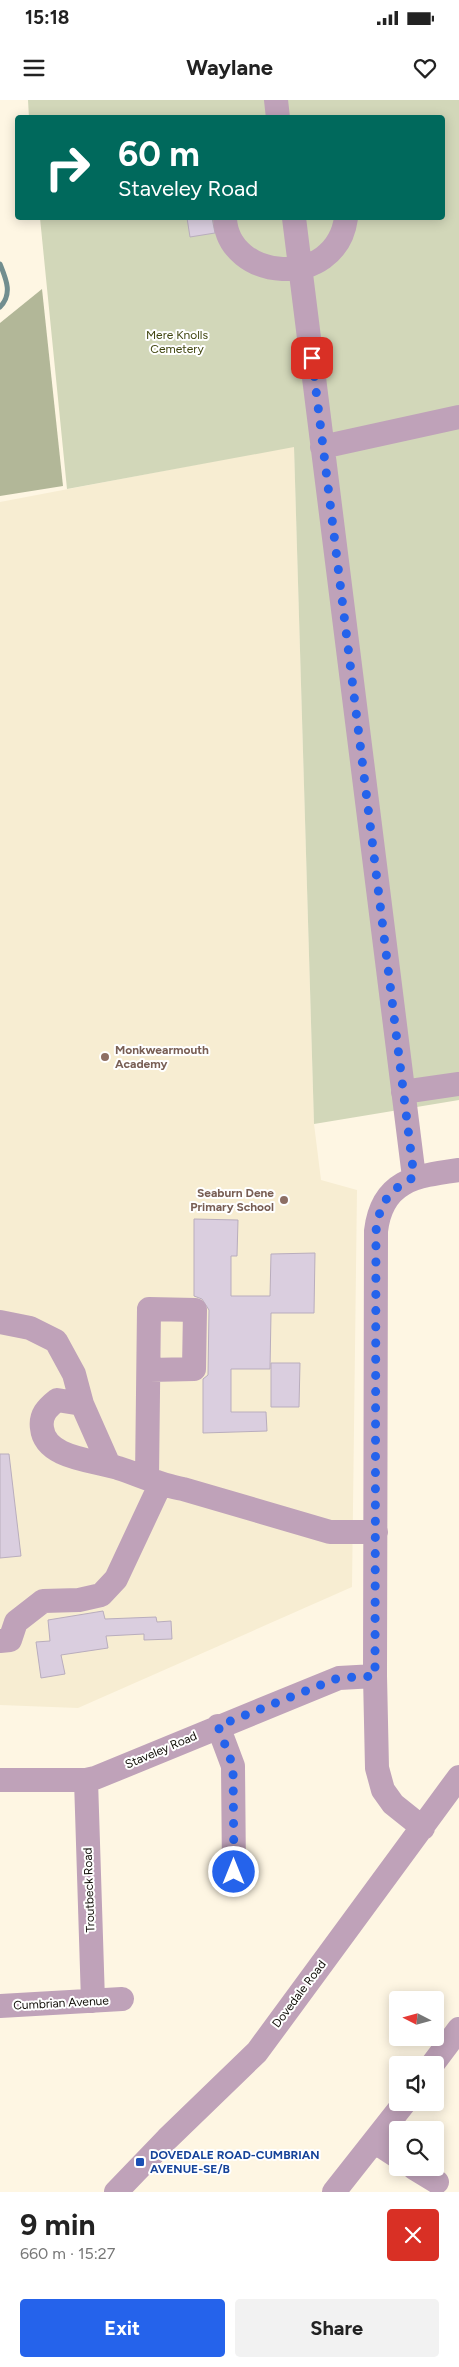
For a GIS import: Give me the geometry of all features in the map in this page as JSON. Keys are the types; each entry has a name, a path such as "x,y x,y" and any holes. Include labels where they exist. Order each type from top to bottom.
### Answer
{"street":[{"path":"276,100 278,115"},
{"path":"225,220 226,226 238,250 266,268 285,270 314,264 334,247 344,228 346,220"},
{"path":"294,220 414,1177"},
{"path":"322,447 459,417"},
{"path":"403,1092 459,1084"},
{"path":"423,1828 393,1804 383,1790 376,1768 378,1214 391,1193 414,1177 459,1170"},
{"path":"0,1322 30,1328 56,1341 74,1374 82,1404 109,1465"},
{"path":"0,1641 10,1640 16,1622 43,1601 78,1600 101,1594 116,1579 153,1481 150,1370"},
{"path":"82,1404 57,1400 47,1407 41,1420 42,1433 49,1445 72,1457 109,1465 182,1490 330,1532 376,1532"},
{"name":"Staveley Road","path":"0,1780 86,1780 338,1678 375,1676"},
{"path":"218,1726 233,1766 234,1872"},
{"name":"Dovedale Road","path":"116,2192 167,2138 256,2052 459,1777"},
{"name":"Troutbeck Road","path":"86,1780 93,2000"},
{"name":"Cumbrian Avenue","path":"0,2006 122,1999"},
{"path":"439,2056 459,2029"},
{"path":"334,2192 398,2111"},
{"path":"375,2142 389,2151"},
{"path":"427,2176 437,2182"}],"shaded area":[{"name":"Monkwearmouth Academy","path":"294,446 314,1124 321,1180 357,1190 352,1587 78,1708 0,1705 0,502"}],"green space":[{"name":"Mere Knolls Cemetery","path":"28,100 459,100 459,1100 314,1124 294,447 67,489 40,220 445,220 445,115 29,115"},
{"path":"42,289 63,486 0,496 0,323"}],"building":[{"path":"187,220 212,220 215,233 190,237"},
{"path":"194,1219 238,1220 237,1256 231,1256 231,1296 270,1296 271,1254 315,1253 314,1313 271,1313 270,1369 231,1369 231,1412 266,1412 267,1431 203,1433 203,1379 208,1375 209,1310 202,1299 194,1296"},
{"path":"271,1363 300,1363 299,1407 271,1407"},
{"path":"0,1454 9,1454 21,1556 0,1558"},
{"path":"103,1611 105,1619 156,1617 157,1622 171,1621 172,1639 144,1640 144,1634 106,1636 108,1648 61,1655 65,1674 41,1678 36,1642 50,1641 48,1620"}],"waterway":[{"path":"0,264 7,286 6,297 0,307"}],"place":[{"name":"Monkwearmouth Academy","path":"105,1057"},
{"name":"Seaburn Dene Primary School","path":"284,1200"},
{"name":"DOVEDALE ROAD-CUMBRIAN AVENUE-SE/B","path":"140,2162"}],"route":[{"path":"234,1872 233,1766 218,1726 338,1678 375,1676 376,1231 378,1214 386,1199 397,1187 414,1177 312,358"}]}
